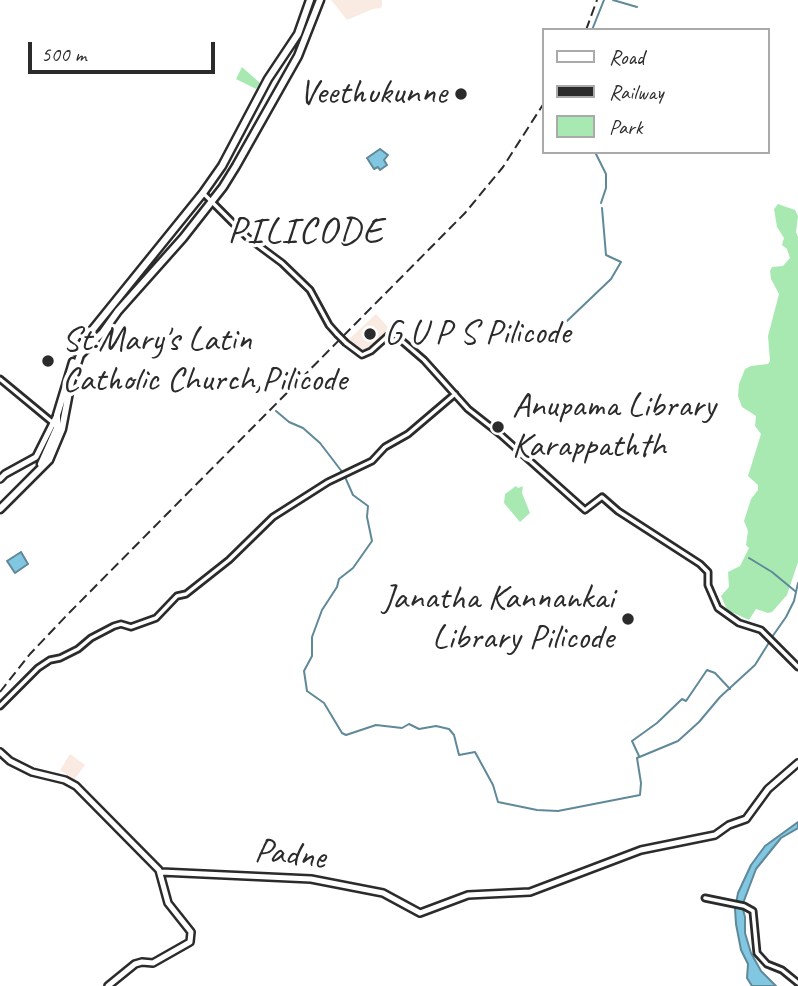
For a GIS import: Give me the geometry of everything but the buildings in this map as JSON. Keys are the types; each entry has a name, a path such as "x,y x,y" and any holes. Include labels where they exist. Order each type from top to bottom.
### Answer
{"highway":[{"path":"40,466 57,428 55,419 69,373 85,339 203,193 235,143 268,79 298,34 310,0"},
{"path":"0,509 40,466 49,460 62,429 71,382 80,355 103,332 212,201 236,166 298,56 320,0"}],"main road":[{"path":"0,479 36,457 55,419"},
{"path":"0,753 32,772 65,780 80,790 161,872 168,903 191,932 190,942 153,963 135,964 108,986"},
{"path":"0,753 33,776 65,780"},
{"name":"Padne","path":"161,872 311,879 383,894 420,913 468,895 530,892 641,850 715,835 729,825 746,819 768,789 798,763"}],"street":[{"path":"203,193 247,237 282,262 310,290 329,325 346,344 362,355 393,333 424,360 468,409 585,510 602,497 618,511 700,564 708,572 708,585 718,608 739,623 761,630 798,667"},
{"path":"0,379 55,419"},
{"path":"0,706 50,660 61,658 78,649 91,638 114,626 131,626 156,618 177,596 186,594 229,560 273,517 328,482 372,461 455,394"},
{"path":"705,898 735,903 754,914 757,953 767,964 782,970 798,983"}],"shaded area":[{"path":"331,0 382,0 382,6 347,20"},
{"name":"G U P S Pilicode","path":"376,314 391,330 366,350 359,350 349,339"},
{"path":"70,754 85,765 74,780 60,770"}],"green space":[{"path":"242,67 260,83 256,89 236,79"},
{"path":"778,204 795,210 798,216 798,562 787,595 772,612 756,609 749,620 727,610 721,596 729,587 728,572 740,566 749,548 746,545 748,531 744,521 751,499 758,490 758,485 748,476 761,434 755,426 756,416 742,407 738,396 745,369 768,364 770,361 768,336 779,294 770,271 772,267 783,266 790,258 787,249 782,245 784,238 777,227 774,209"},
{"path":"516,486 523,486 522,493 530,513 520,522 504,503 505,494"}],"water":[{"path":"380,149 388,155 384,160 387,165 380,170 378,167 374,169 367,158"},
{"path":"21,552 28,564 15,573 7,561"},
{"path":"798,822 798,828 781,838 756,869 742,906 745,933 751,953 761,971 776,986 752,986 747,978 748,964 741,950 736,924 738,893 751,865 765,846"}],"waterway":[{"path":"593,28 604,0"},
{"path":"613,0 637,7"},
{"path":"596,154 606,174 606,188 601,203"},
{"path":"567,321 611,279 621,262 606,255 602,208"},
{"path":"276,411 289,422 303,428 320,443 343,473"},
{"path":"345,477 353,495 368,506 367,517 372,541 353,568 339,579 322,610 312,637 312,656 304,671 307,691 324,703 342,733 346,735 376,725 402,728 409,724 419,729 436,726 449,729 454,735 459,755 475,752 493,785 498,802 537,810 558,811 640,795 637,758 678,741 755,665 770,641"},
{"path":"749,558 795,591"},
{"path":"772,637 794,601 798,583"},
{"path":"639,756 632,741 657,723 682,699 686,701 707,670 715,673 730,689"}],"railway":[{"path":"587,28 597,0"},
{"path":"0,692 30,654 67,615 465,213 503,167 542,106"}],"place":[{"name":"Veethukunne","path":"461,94"},
{"name":"G U P S Pilicode","path":"370,334"},
{"name":"St.Mary's Latin Catholic Church,Pilicode","path":"48,361"},
{"name":"Anupama Library Karappathth","path":"498,427"},
{"name":"Janatha Kannankai Library Pilicode","path":"628,619"}],"district":[{"name":"PILICODE","path":"306,232"}]}
